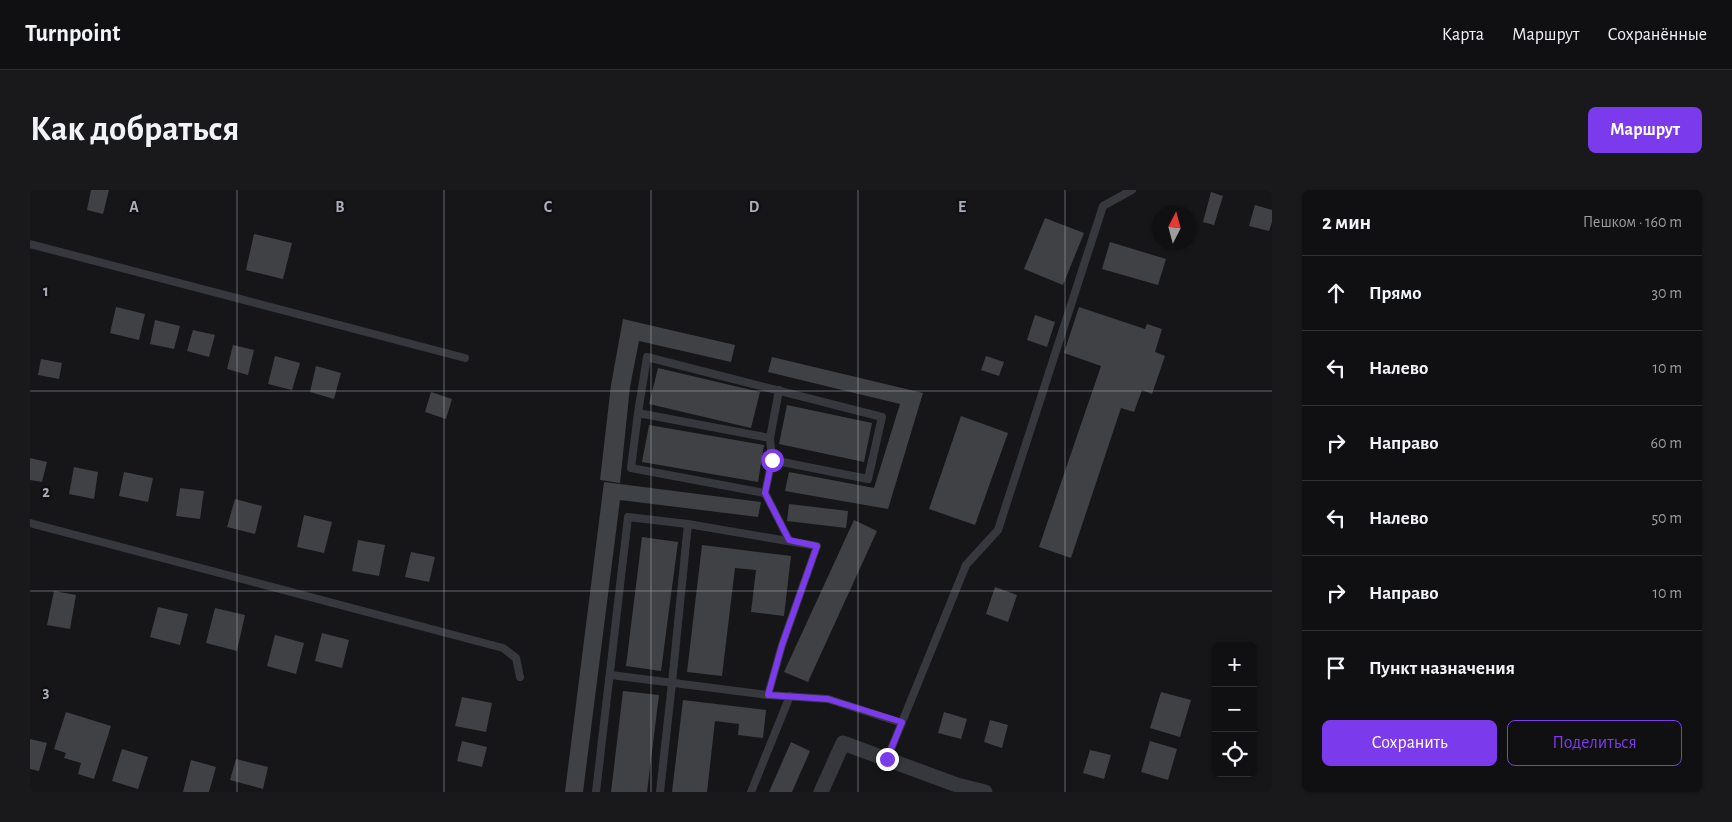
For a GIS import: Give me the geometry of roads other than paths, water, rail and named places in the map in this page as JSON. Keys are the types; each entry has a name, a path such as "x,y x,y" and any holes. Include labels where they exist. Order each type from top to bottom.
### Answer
{"street":[{"path":"821,792 843,744 887,759 957,788 985,792"}],"lane":[{"path":"887,759 966,565 998,530 1103,206 1132,190"},
{"path":"30,244 465,358"},
{"path":"765,493 631,468 648,357 882,417 868,479 772,460"},
{"path":"779,390 770,438 772,460 765,493 789,540"},
{"path":"638,413 770,438"},
{"path":"596,792 628,517 688,524 817,546 782,645 768,695"},
{"path":"30,523 504,648 516,658 520,677"},
{"path":"660,792 688,524"},
{"path":"611,675 768,695 828,699 902,722"},
{"path":"751,792 790,696"}]}
